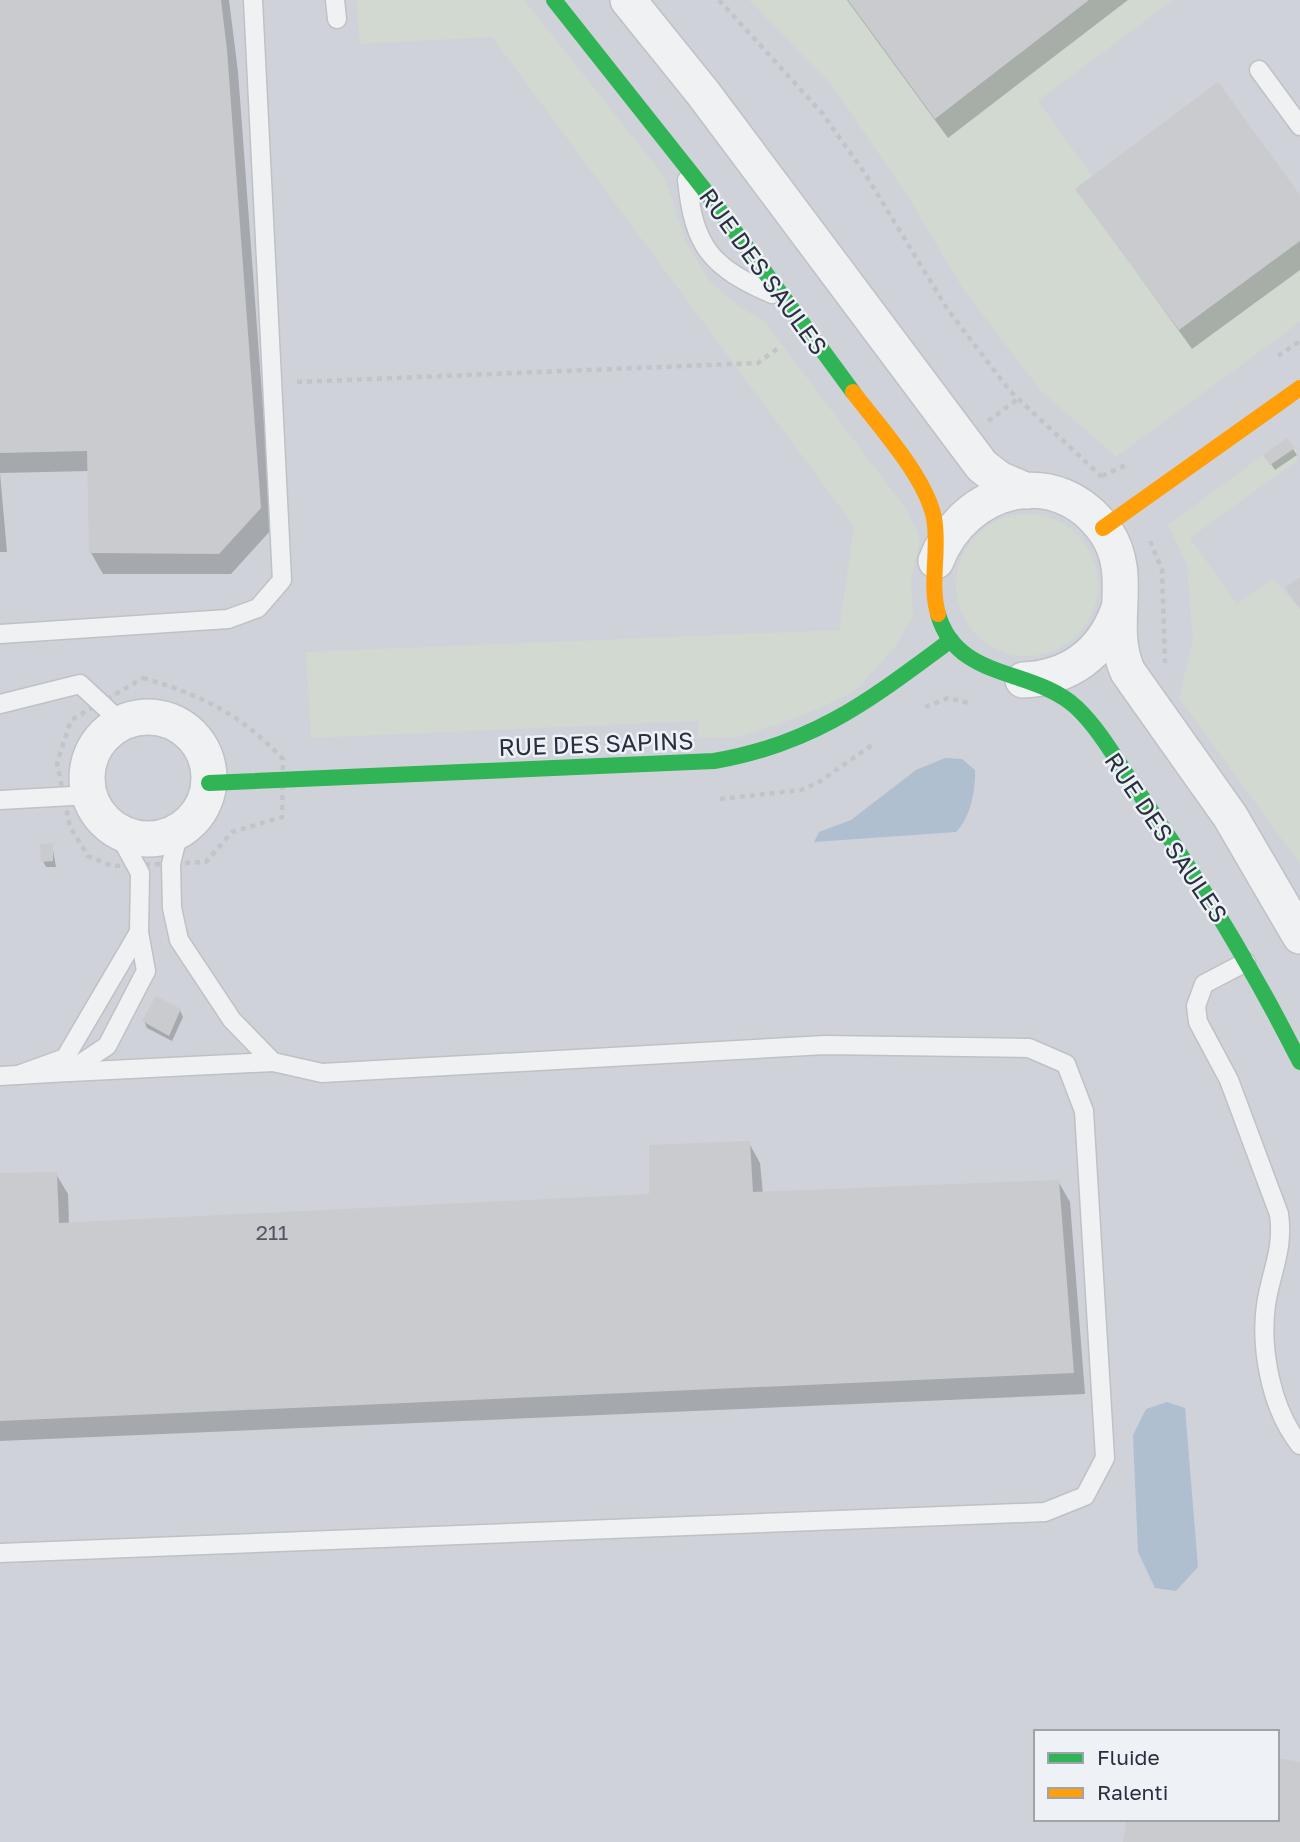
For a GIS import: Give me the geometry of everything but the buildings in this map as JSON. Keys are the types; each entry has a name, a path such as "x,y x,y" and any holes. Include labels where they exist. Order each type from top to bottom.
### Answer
{"street":[{"name":"RUE DES SAULES","path":"554,0 686,166 927,497 934,517 935,606 951,640 979,666 1007,678 1044,685 1078,708 1195,871 1300,1062"},
{"name":"RUE DES SAULES","path":"628,0 703,93 982,466 999,479 1027,491 1058,496 1115,519 1122,596 1105,640 1082,662 1053,676 1023,680"},
{"path":"1115,519 1300,388"},
{"name":"RUE DES SAULES","path":"936,561 949,533 970,511 996,496 1027,491"},
{"name":"RUE DES SAULES","path":"1118,611 1120,655 1230,816 1300,936"},
{"name":"RUE DES SAPINS","path":"209,783 714,761 765,754 830,726 951,640"},
{"path":"111,713 153,718 183,728 203,752 209,783 200,810 175,847 117,831 76,796 88,774 93,753 105,736 111,713"}],"lane":[{"path":"0,634 228,619 258,608 282,580 253,0"},
{"path":"335,0 337,19"},
{"path":"1259,69 1300,127"},
{"path":"686,166 692,218 711,254 728,273 786,300"},
{"path":"0,704 80,684 111,713"},
{"path":"0,800 76,796"},
{"path":"68,1072 107,1046 146,971 139,932 140,873 117,831"},
{"path":"175,847 172,908 178,940 232,1020 272,1062"},
{"path":"9,1076 65,1058 139,932"},
{"path":"1246,962 1204,984 1196,1006 1198,1022 1234,1093 1279,1214 1282,1235 1266,1305 1265,1353 1275,1396 1300,1445"},
{"path":"0,1552 1045,1512 1085,1496 1105,1458 1084,1111 1066,1064 1029,1048 825,1045 322,1073 272,1062 9,1076"}],"path":[{"path":"719,0 822,113 864,172 955,320 1010,391 1046,428 1090,464 1115,519 1150,540 1162,570 1165,676 1160,686 1146,695"},
{"path":"272,383 758,363 807,329"},
{"path":"282,817 282,759 255,730 193,693 143,678 111,713 71,719 57,763 76,796 69,827 88,856 112,866 136,865 175,847 206,862 232,832 282,817 296,816"},
{"path":"922,709 948,698 975,705"},
{"path":"713,799 755,797 801,790 819,782 877,741"}],"shaded area":[{"path":"0,0 1300,0 1300,1842 0,1842"},
{"path":"356,0 524,0 664,176 687,244 709,280 737,305 765,322 906,509 920,538 911,581 913,616 895,647 854,692 802,716 739,737 698,738 698,721 311,738 306,652 839,630 854,526 492,37 360,44"},
{"path":"749,0 848,0 935,119 1090,0 1173,0 1038,101 1092,176 1075,189 1180,329 1300,241 1300,322 1116,457 1041,391 963,289 908,197 832,85"},
{"path":"1295,448 1298,460 1190,538 1237,604 1273,578 1300,609 1300,864 1179,698 1193,640 1187,565 1168,525 1263,455 1270,465"},
{"path":"1027,514 1054,520 1077,535 1092,558 1098,585 1092,612 1077,635 1054,650 1027,656 1000,650 977,635 962,612 956,585 962,558 977,535 1000,520"}],"water":[{"path":"945,758 962,759 975,770 971,803 965,820 956,832 814,842 819,832 851,820 916,770"},
{"path":"1167,1402 1185,1408 1198,1567 1176,1591 1155,1588 1138,1552 1133,1435 1146,1409"}],"traffic: fast":[{"path":"554,0 703,188 853,392"},
{"path":"938,614 948,636 962,652 979,663 1059,695 1077,708 1094,727 1204,891 1300,1062"},
{"path":"209,783 714,761 750,753 812,731 867,700 951,640"}],"traffic: slow":[{"path":"1103,528 1300,388"},
{"path":"853,392 900,452 929,502 936,530 934,590 938,614"}]}
